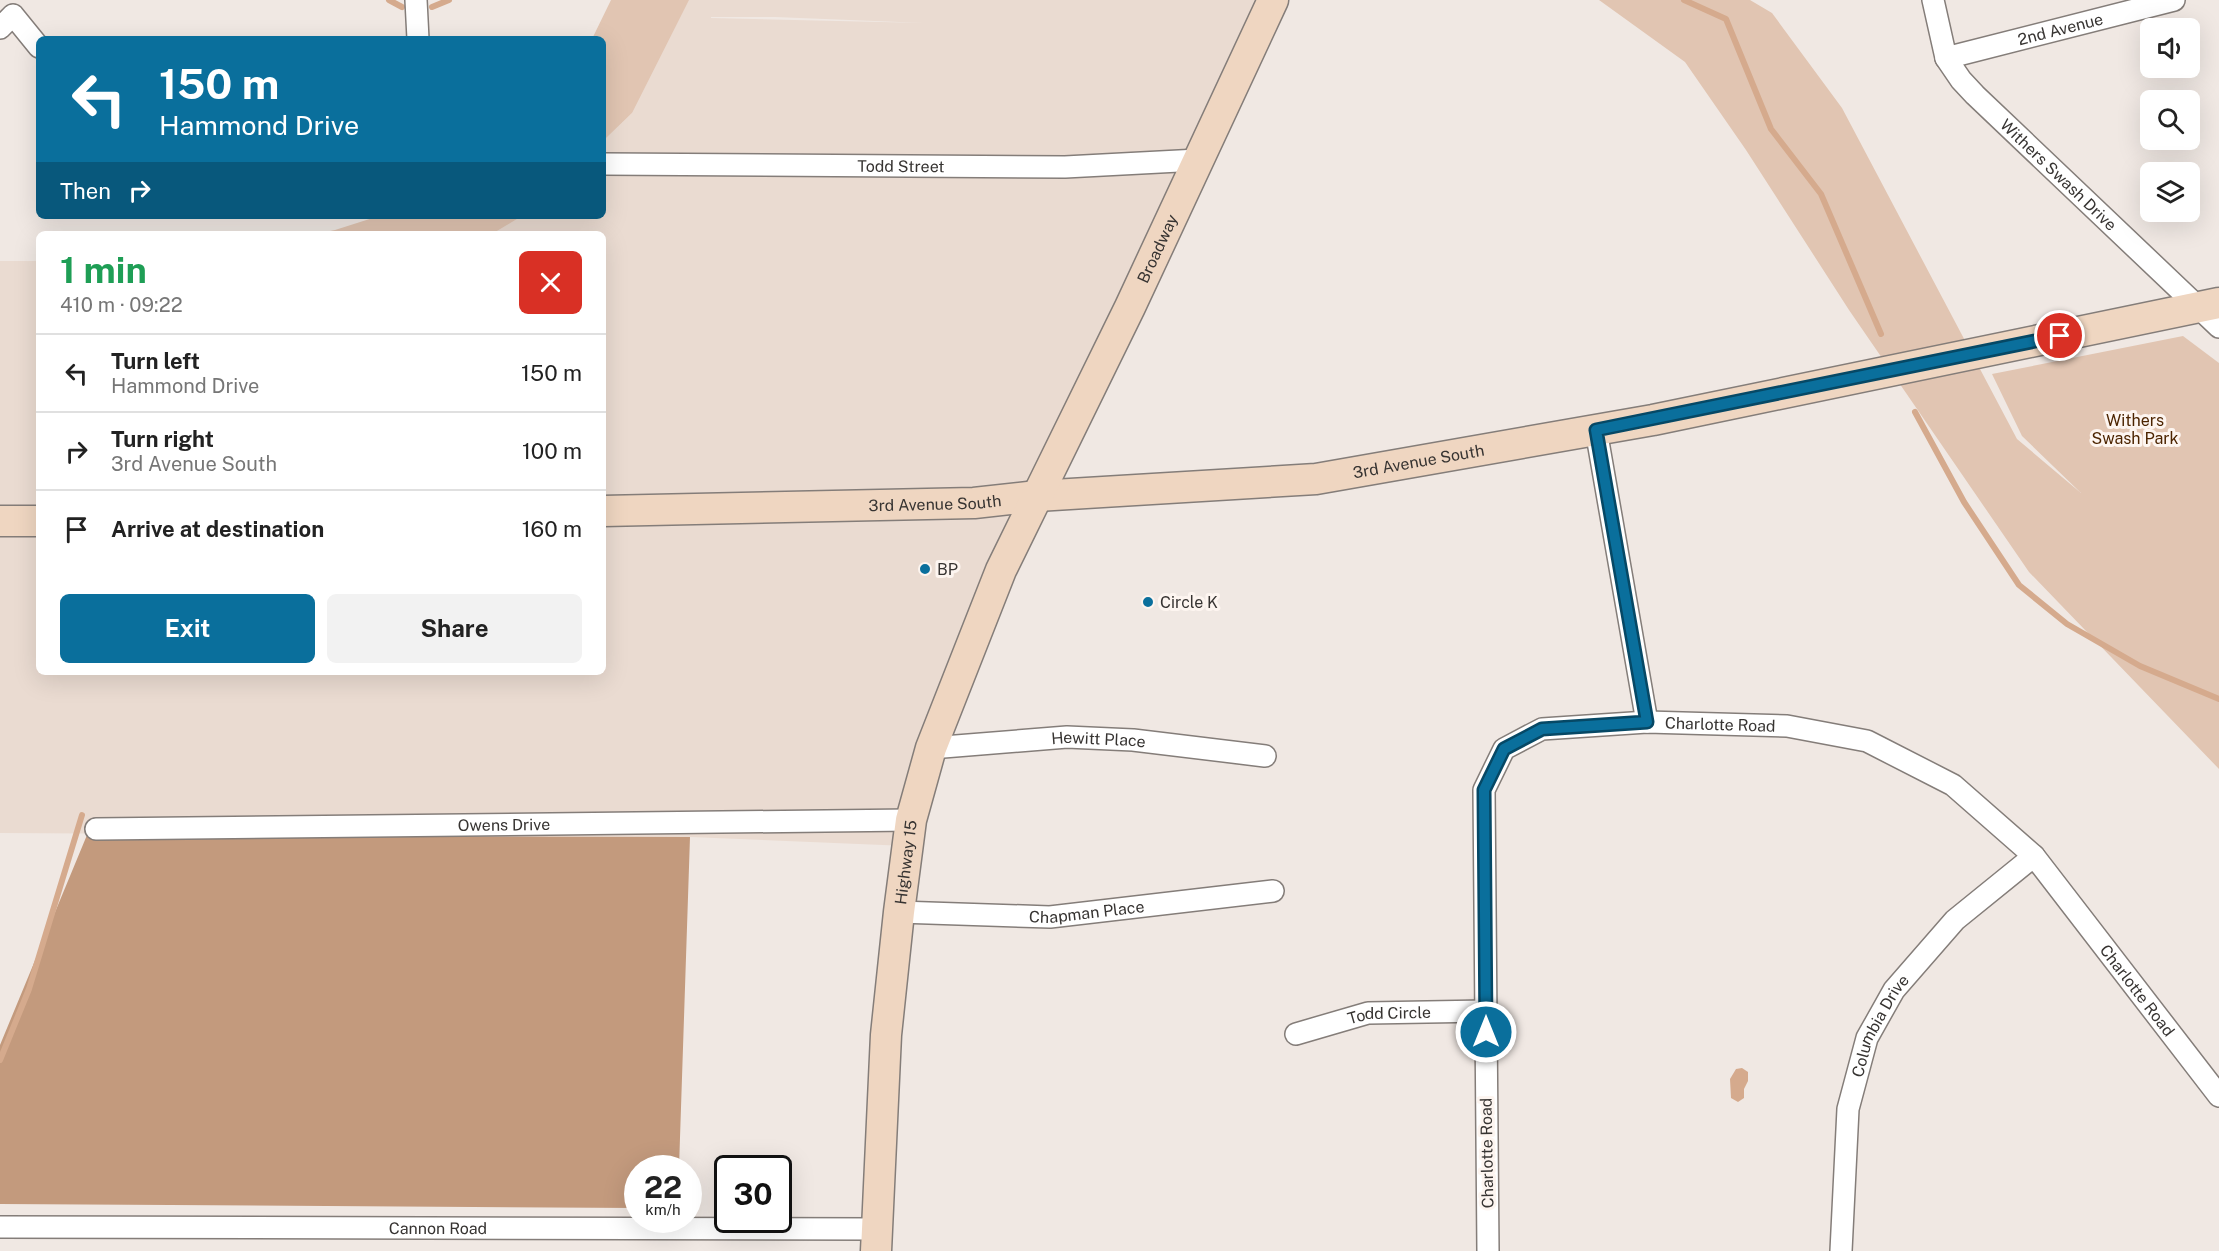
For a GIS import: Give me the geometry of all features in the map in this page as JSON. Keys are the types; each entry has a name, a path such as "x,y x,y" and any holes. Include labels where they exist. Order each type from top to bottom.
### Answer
{"main road":[{"name":"Broadway","path":"1037,496 1130,307 1273,0"},
{"name":"3rd Avenue South","path":"606,511 974,503 1037,496 1316,479 1596,430 2212,313"},
{"name":"Highway 15","path":"877,1240 886,1035 911,820 930,748 1001,570 1037,496"},
{"path":"0,521 36,521"}],"street":[{"path":"416,0 418,36"},
{"name":"Withers Swash Drive","path":"1933,0 1946,58 1961,80 2212,313"},
{"name":"2nd Avenue","path":"1946,58 2174,0"},
{"path":"0,28 13,15 36,43"},
{"name":"Todd Street","path":"606,164 1065,167 1198,160"},
{"path":"1596,430 1647,722"},
{"name":"Charlotte Road","path":"1488,1251 1484,790 1504,749 1542,729 1647,722 1787,726 1867,741 1953,785 2034,856 2219,1096"},
{"name":"Hewitt Place","path":"930,748 1067,737 1132,740 1264,756"},
{"name":"Owens Drive","path":"96,829 911,820"},
{"name":"Columbia Drive","path":"1841,1251 1848,1109 1867,1038 1894,990 1955,920 2034,856"},
{"name":"Chapman Place","path":"899,912 1050,917 1273,891"},
{"name":"Todd Circle","path":"1296,1034 1368,1013 1486,1011"},
{"name":"Cannon Road","path":"0,1227 877,1240"}],"shaded area":[{"path":"637,0 1274,0 1037,496 907,846 690,837 0,833 0,261 36,261 36,675 606,675 606,231 497,231 517,219 606,219 606,138 632,113","holes":["711,17 775,17 924,23 711,18"]},
{"path":"87,835 690,837 679,1155 624,1155 624,1208 0,1204 0,1045"},
{"path":"1742,1068 1748,1072 1748,1081 1744,1089 1744,1098 1738,1102 1731,1098 1730,1079 1736,1069"}],"green space":[{"path":"611,0 689,0 632,113 606,138 606,36 593,36"},
{"name":"Withers Swash Park","path":"1599,0 1750,0 1772,13 1842,108 2017,439 2081,493 2022,436 1992,374 2183,336 2219,363 2219,769 2029,572 1849,310 1746,150 1685,62"},
{"path":"370,219 517,219 497,231 330,231"}],"waterway":[{"path":"389,0 402,7"},
{"path":"432,7 449,0"},
{"path":"1684,0 1726,19 1771,129 1821,194 1881,334"},
{"path":"1915,412 1964,502 2019,585 2067,624 2140,666 2219,699"},
{"path":"0,1060 29,989 82,815"}],"place":[{"name":"BP","path":"925,569"},
{"name":"Circle K","path":"1148,602"}],"route":[{"path":"1486,1032 1484,790 1504,749 1542,729 1647,722 1596,430 2060,336"}]}
